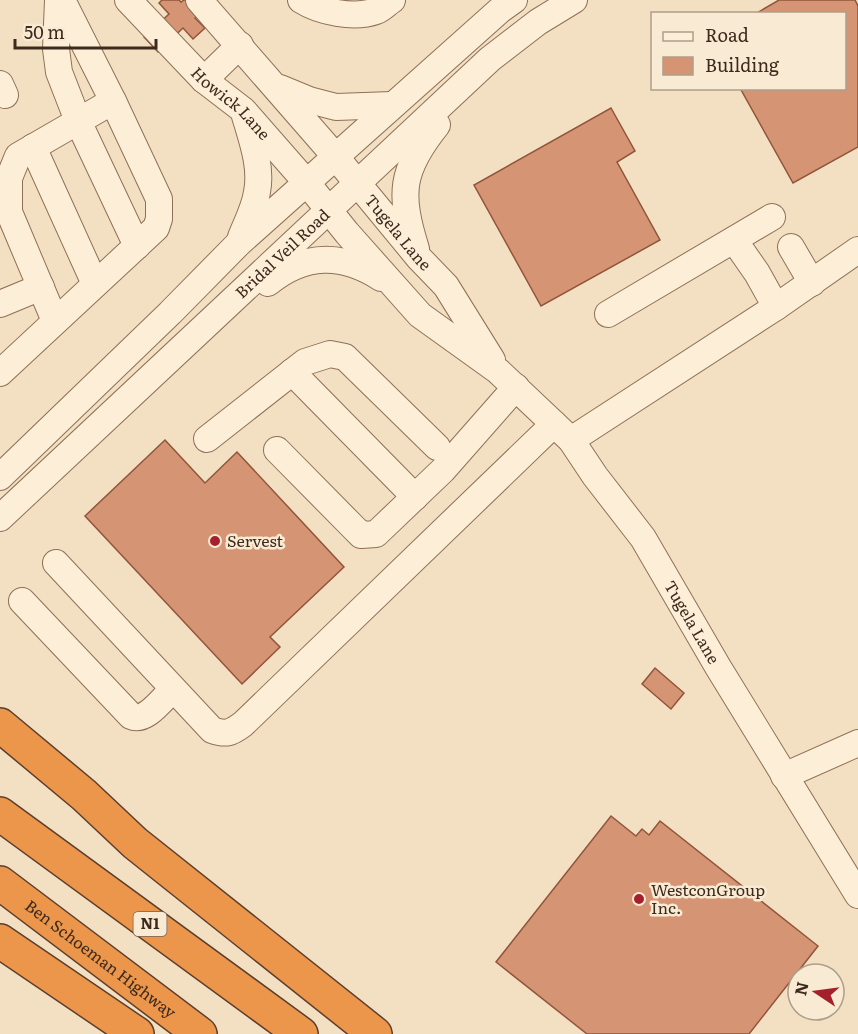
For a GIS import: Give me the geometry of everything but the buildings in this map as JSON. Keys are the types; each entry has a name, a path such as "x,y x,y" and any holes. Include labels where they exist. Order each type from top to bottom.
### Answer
{"highway":[{"path":"0,725 84,795 135,843 375,1034"},
{"path":"0,752 220,912"},
{"name":"N1","path":"0,814 301,1034"},
{"name":"Ben Schoeman Highway","path":"0,883 200,1034"},
{"path":"0,941 137,1034"}],"street":[{"path":"0,373 156,228 159,219 159,199 113,101 60,0"},
{"path":"60,0 56,49 59,72 78,121 137,246"},
{"name":"Howick Lane","path":"128,0 204,81 243,110 329,210"},
{"path":"199,0 335,156"},
{"path":"301,0 311,7 324,10 360,13 377,11 392,0"},
{"path":"0,477 239,243 392,105 514,0"},
{"name":"Bridal Veil Road","path":"0,518 490,59 538,22 574,0"},
{"path":"204,81 240,45"},
{"path":"419,258 405,206 406,177 420,145 490,59"},
{"path":"274,86 309,100 336,107 392,105"},
{"path":"55,321 9,212 9,178 18,156 113,101"},
{"path":"239,243 253,207 259,174 253,142 243,110"},
{"path":"33,147 95,284"},
{"name":"Tugela Lane","path":"335,156 419,258 446,286 507,379"},
{"name":"Tugela Lane","path":"329,210 420,315 507,379 562,432 643,538 784,776 858,895"},
{"path":"608,314 772,217"},
{"path":"734,240 757,273 776,307"},
{"path":"791,247 812,283"},
{"path":"56,563 212,730 223,734 231,733 562,432 776,307 858,250"},
{"path":"129,398 277,276 298,264 333,259 352,263 396,288"},
{"path":"0,304 41,287"},
{"path":"207,439 305,362 330,354 345,357 437,447"},
{"path":"292,372 415,497"},
{"path":"277,450 362,535 376,534 443,470 507,379"},
{"path":"22,601 130,716 143,717 173,689"},
{"path":"784,776 858,743"}],"place":[{"name":"Servest","path":"215,541"},
{"name":"WestconGroup Inc.","path":"639,899"}]}
